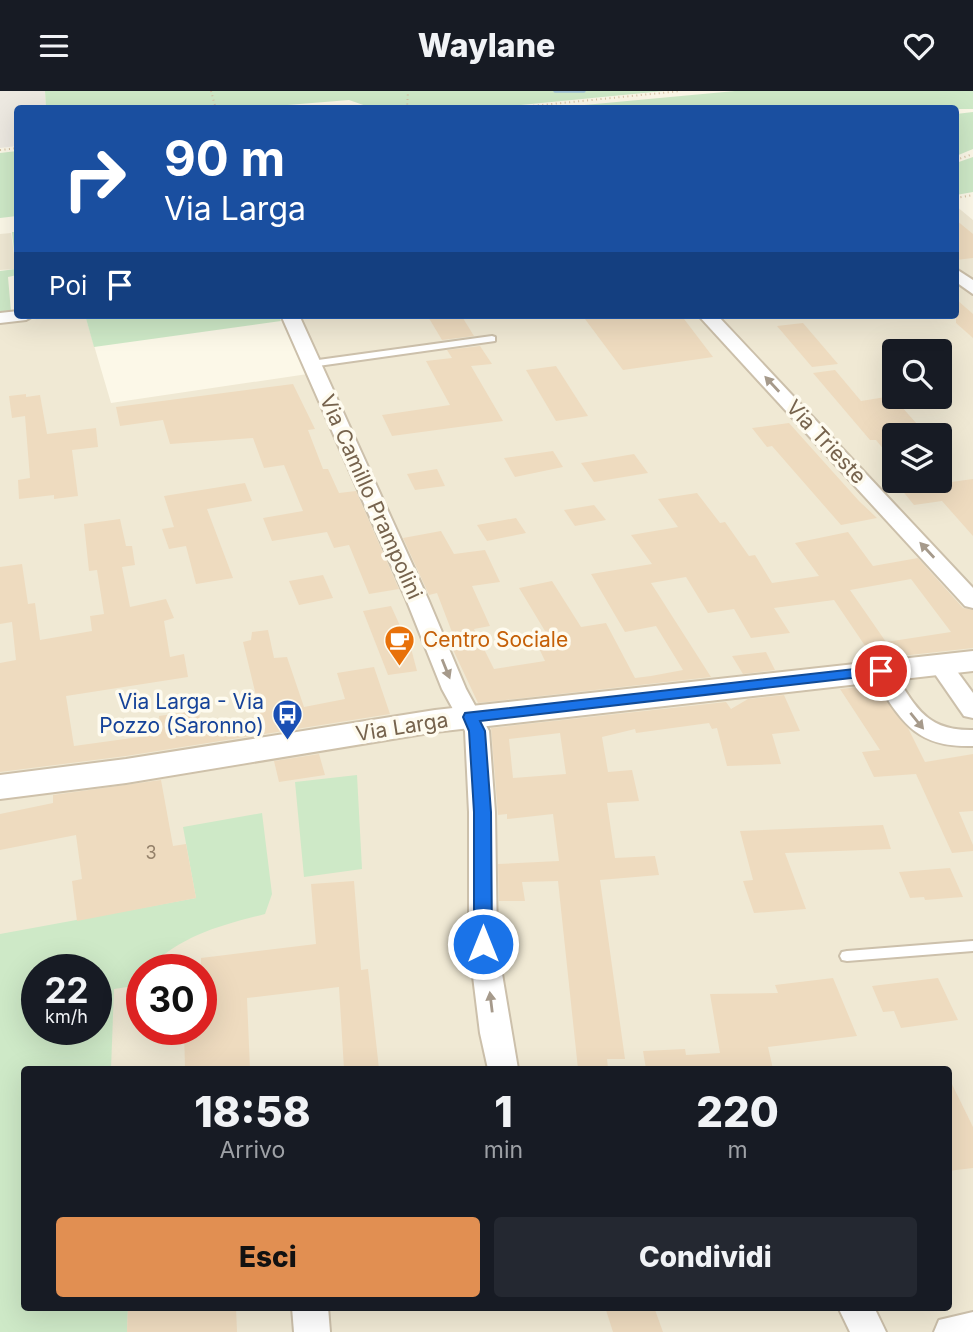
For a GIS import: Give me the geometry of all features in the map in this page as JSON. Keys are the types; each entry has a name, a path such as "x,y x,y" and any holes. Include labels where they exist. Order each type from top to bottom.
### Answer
{"street":[{"path":"959,277 973,289"},
{"name":"Via Camillo Prampolini","path":"292,319 453,686 477,731 482,812 483,944 502,1066"},
{"name":"Via Trieste","path":"711,319 973,601"},
{"name":"Via Larga","path":"0,787 126,771 471,717 973,661"},
{"path":"940,664 973,710"},
{"path":"881,671 920,728 938,737 973,739"},
{"path":"310,1311 313,1332"},
{"path":"858,1311 868,1332"},
{"path":"951,1332 973,1329"}],"lane":[{"path":"311,364 492,339"},
{"path":"847,957 973,946"}],"path":[{"path":"542,105 681,91"}],"shaded area":[{"path":"0,91 45,91 46,105 14,105 14,146 0,148"},
{"path":"959,208 973,220 973,1332 0,1332 0,322 86,319 111,403 321,372 298,319 959,319"},
{"path":"11,233 14,269 0,270 0,234"}],"green space":[{"path":"45,91 664,91 521,105 363,105 349,100 288,105 46,105"},
{"path":"735,91 973,91 973,109 959,109 959,105 584,105"},
{"path":"973,112 973,149 959,155 959,114"},
{"path":"14,151 14,216 0,218 0,153"},
{"path":"973,157 973,192 959,194 959,162"},
{"path":"14,269 14,276 8,277 11,312 0,313 0,271"},
{"path":"86,319 281,321 94,347"},
{"path":"357,775 362,869 304,877 295,782"},
{"path":"262,813 272,894 265,914 202,933 165,954 126,954 126,987 114,989 112,1042 112,954 21,954 21,1045 112,1045 111,1066 21,1066 21,1311 128,1311 127,1332 0,1332 0,934 196,898 183,827"}],"building":[{"path":"959,222 973,234 973,258 959,260"},
{"path":"959,302 973,314 973,338 956,323 956,319 959,319"},
{"path":"429,319 463,319 474,336 442,340"},
{"path":"585,319 684,319 713,357 623,370"},
{"path":"803,323 838,364 812,367 777,326"},
{"path":"480,346 492,364 471,366 503,421 392,436 382,415 450,405 426,361 452,358 447,350"},
{"path":"556,366 588,416 556,421 526,370"},
{"path":"835,370 861,401 882,398 882,409 904,409 916,423 882,423 882,447 876,440 870,440 813,373"},
{"path":"293,384 315,429 308,430 323,469 328,469 339,493 356,491 399,589 369,594 349,545 334,548 327,532 272,541 263,518 303,511 284,465 264,468 253,438 170,444 163,420 120,426 116,407"},
{"path":"26,394 26,397 40,395 47,434 96,428 98,447 72,450 78,496 54,499 54,495 19,499 18,480 30,478 25,416 12,418 9,396"},
{"path":"789,423 877,518 841,525 772,446 767,447 752,428"},
{"path":"553,451 563,467 515,477 504,458"},
{"path":"634,454 648,473 594,482 581,463"},
{"path":"437,469 445,486 415,490 407,474"},
{"path":"973,479 973,536 942,501 914,505 904,493 952,493 952,482"},
{"path":"245,483 252,501 207,509 233,578 196,584 186,546 169,549 162,529 174,527 164,496"},
{"path":"697,493 720,523 725,522 749,556 755,555 772,583 819,576 795,543 848,532 873,566 918,558 963,608 973,610 973,648 874,659 834,600 774,608 790,633 751,638 734,609 708,613 686,577 651,583 711,677 478,703 449,641 455,640 437,593 429,595 403,538 441,531 454,554 485,550 500,582 472,586 490,626 474,629 494,669 545,661 536,642 546,640 542,632 545,631 519,588 552,581 581,627 606,623 635,678 651,676 683,670 656,626 625,632 591,574 652,564 631,535 678,527 658,499","holes":["911,579 951,632 886,642 850,590"]},
{"path":"594,505 606,520 575,526 564,510"},
{"path":"516,518 526,533 487,541 477,525"},
{"path":"120,519 126,546 132,546 135,565 122,567 130,607 166,599 174,618 164,621 170,657 184,654 188,677 66,696 74,746 161,734 159,716 199,710 201,729 261,716 243,642 251,640 252,632 268,630 274,658 287,657 304,707 345,699 337,673 374,667 390,714 126,756 0,772 0,663 16,660 12,622 0,624 0,567 22,564 28,604 35,603 40,640 92,631 90,616 104,614 97,570 89,571 84,524"},
{"path":"323,575 333,598 299,605 289,581"},
{"path":"391,606 412,652 417,671 388,675 363,611"},
{"path":"766,652 775,670 743,674 732,656"},
{"path":"875,685 908,728 925,762 973,754 973,811 959,812 973,851 952,853 916,774 874,777 862,752 880,750 840,689"},
{"path":"784,695 800,731 772,734 781,764 727,766 717,728 712,729 709,723 636,733 635,729 602,737 608,772 632,770 639,801 607,803 615,858 655,856 659,875 600,880 625,1059 607,1059 608,1066 578,1066 558,881 522,882 525,901 499,901 498,864 559,861 553,814 507,819 507,814 498,815 491,728 726,702 731,709 748,699","holes":["560,733 566,774 513,778 509,739"]},
{"path":"319,754 325,775 279,782 274,761"},
{"path":"161,780 173,846 186,844 196,898 77,921 72,881 82,879 76,835 0,850 0,814 53,803 53,795"},
{"path":"883,825 891,849 785,853 806,909 754,913 743,881 753,880 740,831"},
{"path":"950,868 963,897 925,900 924,897 910,898 899,872"},
{"path":"354,881 361,970 368,969 379,1066 344,1066 339,987 247,998 250,1066 185,1066 184,1045 217,1045 217,956 316,944 311,884"},
{"path":"833,978 857,1036 768,1047 772,1066 646,1066 643,1051 685,1049 686,1055 720,1053 710,994 778,993 775,985"},
{"path":"938,978 958,1020 901,1028 894,1011 883,1012 872,986"},
{"path":"952,1084 973,1127 973,1168 952,1171"},
{"path":"128,1311 236,1311 237,1332 127,1332"},
{"path":"606,1311 655,1311 663,1332 613,1332"}],"waterway":[{"path":"555,91 584,91"}],"place":[{"name":"Centro Sociale","path":"400,667"},
{"name":"Via Larga - Via Pozzo (Saronno)","path":"287,741"}],"route":[{"path":"483,944 482,812 477,731 471,717 881,671"}]}
